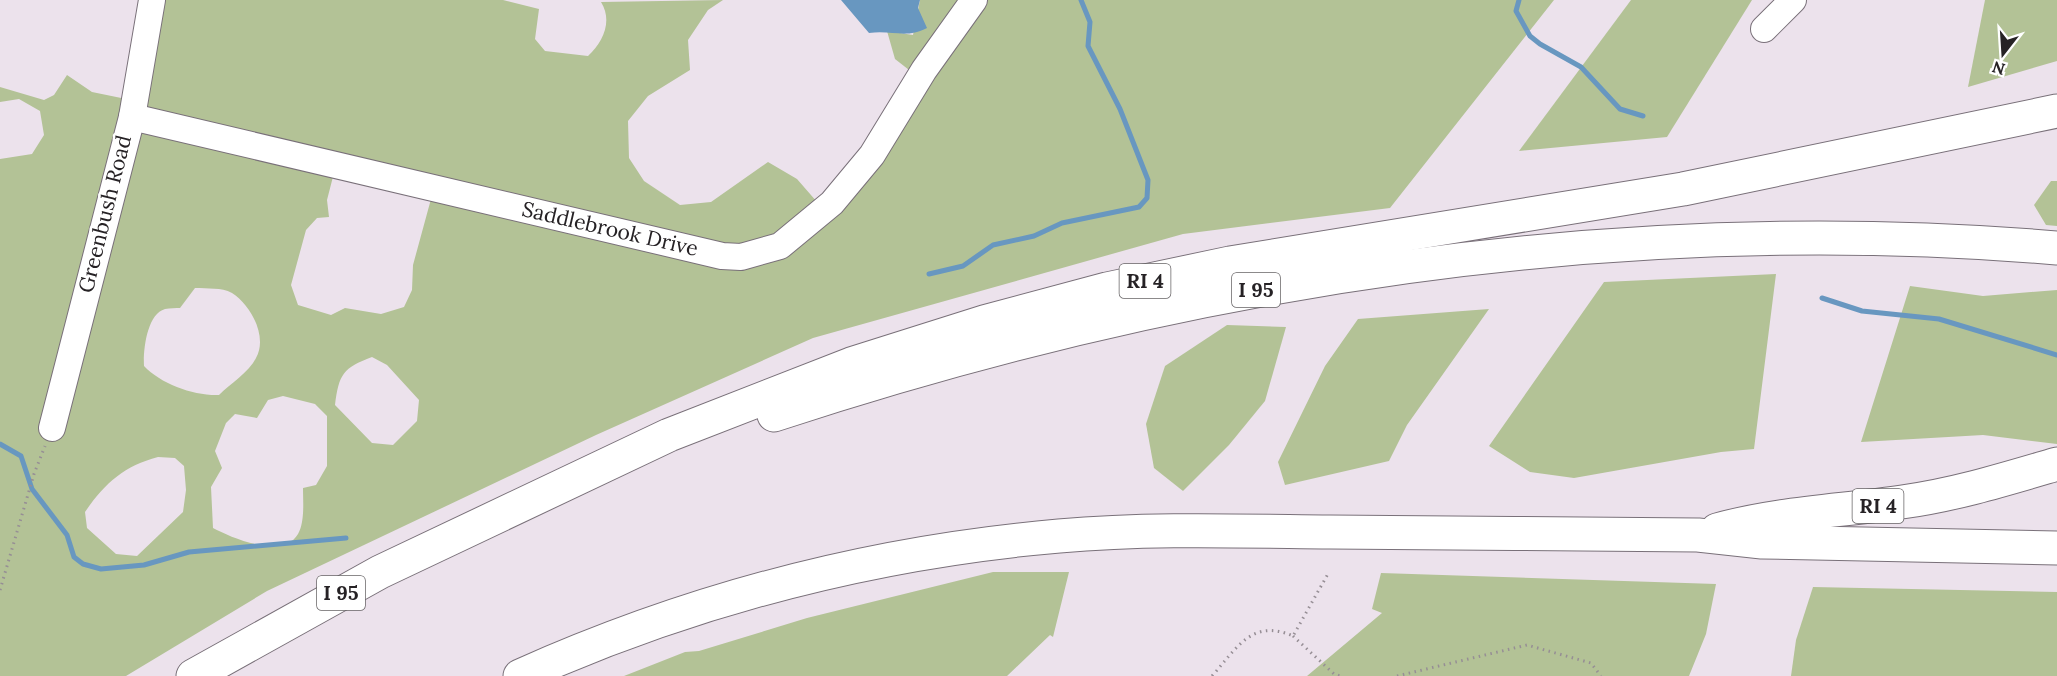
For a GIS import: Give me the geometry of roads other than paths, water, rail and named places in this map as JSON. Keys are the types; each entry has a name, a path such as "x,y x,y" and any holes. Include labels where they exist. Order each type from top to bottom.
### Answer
{"highway":[{"path":"1829,158 2057,87"},
{"name":"RI 4","path":"494,518 659,440 739,406 851,364 1047,304 1230,263 1660,193 2057,111"},
{"name":"I 95","path":"193,676 325,601 494,518 723,432 916,371 1111,319 1298,282 1505,255 1672,242 1871,239 2057,248"},
{"name":"RI 4","path":"1698,535 1759,518 1914,500 1988,484 2057,465"},
{"path":"519,676 637,628 755,591 876,562 999,542 1152,530 1698,535 1762,542 2057,548"}],"street":[{"name":"Greenbush Road","path":"52,428 132,117 152,0"},
{"name":"Saddlebrook Drive","path":"132,117 722,256 741,257 780,246 831,203 872,155 912,88 974,0"},
{"path":"1764,29 1793,0"}],"water":[{"path":"841,0 920,0 918,8 927,28 906,34 869,33"}],"waterway":[{"path":"929,274 963,266 993,245 1034,236 1062,223 1139,207 1147,198 1148,180 1120,109 1088,46 1090,22 1081,0"},
{"path":"1519,0 1516,11 1530,36 1581,67 1620,109 1643,116"},
{"path":"1822,298 1862,311 1939,319 2057,355"},
{"path":"0,444 21,456 32,489 67,535 74,557 83,564 101,569 144,565 189,552 346,538"}]}
